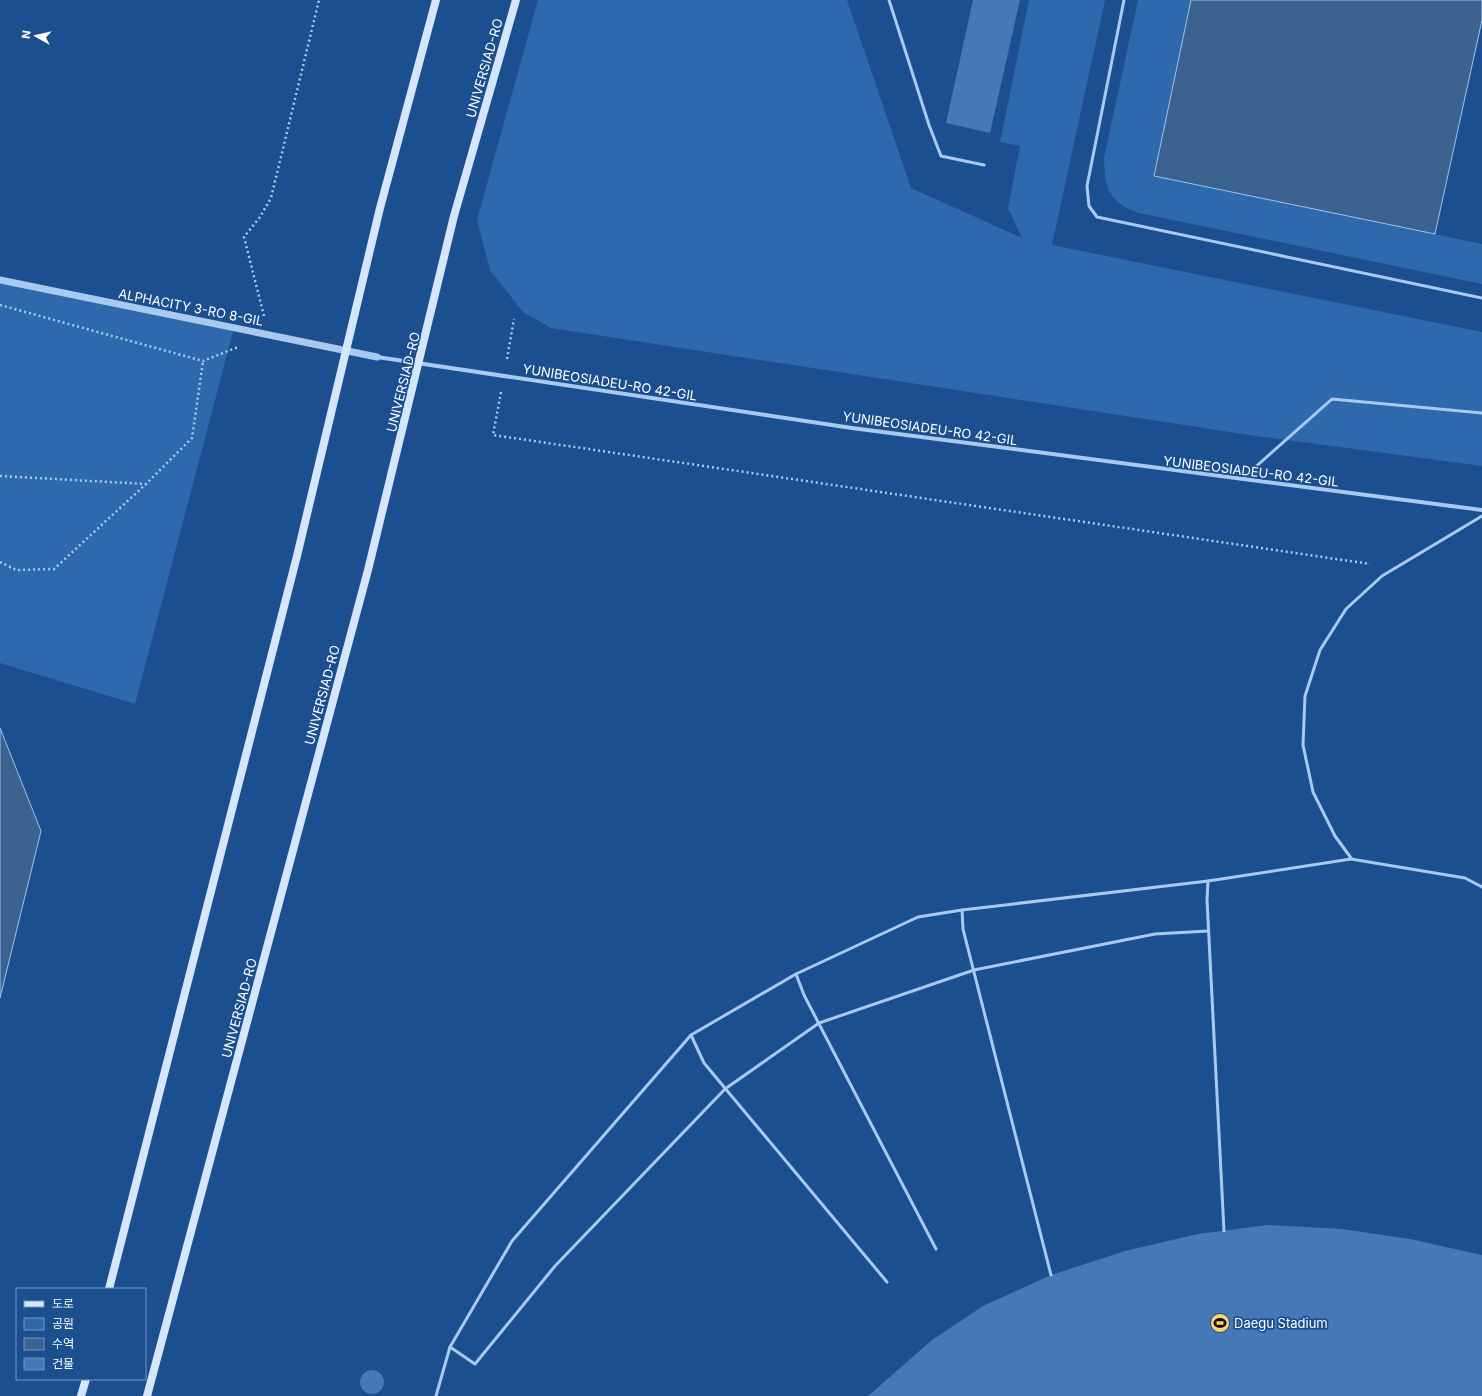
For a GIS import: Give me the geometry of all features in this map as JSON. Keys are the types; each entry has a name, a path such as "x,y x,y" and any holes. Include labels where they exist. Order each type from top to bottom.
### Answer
{"main road":[{"path":"109,1288 295,564 380,208 436,0"},
{"name":"UNIVERSIAD-RO","path":"147,1396 368,570 420,363 454,216 516,0"},
{"path":"81,1396 86,1380"}],"street":[{"name":"ALPHACITY 3-RO 8-GIL","path":"0,280 377,356"},
{"name":"YUNIBEOSIADEU-RO 42-GIL","path":"377,356 859,429 1241,480 1482,510"}],"lane":[{"path":"889,0 929,125 942,156 984,165"},
{"path":"1124,0 1087,186 1089,206 1097,217 1482,298"},
{"path":"1241,480 1332,398 1482,414"},
{"path":"1351,858 1335,836 1313,792 1303,745 1306,696 1320,650 1346,609 1382,576 1482,516"},
{"path":"436,1396 450,1347 512,1241 691,1035 796,974 918,917 962,910 1208,880 1351,858 1465,878 1482,887"},
{"path":"1208,880 1206,900 1224,1231"},
{"path":"962,910 963,929 1052,1275"},
{"path":"450,1347 475,1364 555,1266 725,1088 819,1023 974,970 1155,934 1208,931"},
{"path":"796,974 819,1023 936,1249"},
{"path":"691,1035 704,1063 886,1282"}],"path":[{"path":"269,335 244,237 260,217 271,198 319,0"},
{"path":"0,305 203,361 240,346"},
{"path":"514,318 492,435 1395,568"},
{"path":"0,562 16,570 54,569 146,484 192,438 203,361"},
{"path":"0,476 146,484"}],"green space":[{"path":"538,0 847,0 911,188 1022,238 1008,208 1020,146 1000,142 1029,0 1105,0 1052,245 1482,332 1482,466 1256,436 551,328 523,312 490,270 477,220"},
{"path":"1138,0 1191,0 1154,176 1482,244 1482,284 1139,213 1121,204 1110,193 1107,186 1104,158"},
{"path":"0,280 234,328 135,704 0,663"}],"water":[{"path":"1191,0 1482,0 1482,20 1435,234 1154,176"},
{"path":"0,728 41,831 0,998"}],"building":[{"path":"973,0 1020,0 990,133 946,123"},
{"name":"Daegu Stadium","path":"1268,1225 1342,1229 1410,1239 1482,1255 1482,1396 868,1396 932,1340 983,1306 1051,1275 1125,1251 1198,1234"},
{"path":"372,1370 380,1374 384,1382 380,1390 372,1394 364,1390 360,1382 364,1374"}],"place":[{"name":"Daegu Stadium","path":"1220,1323"}]}
